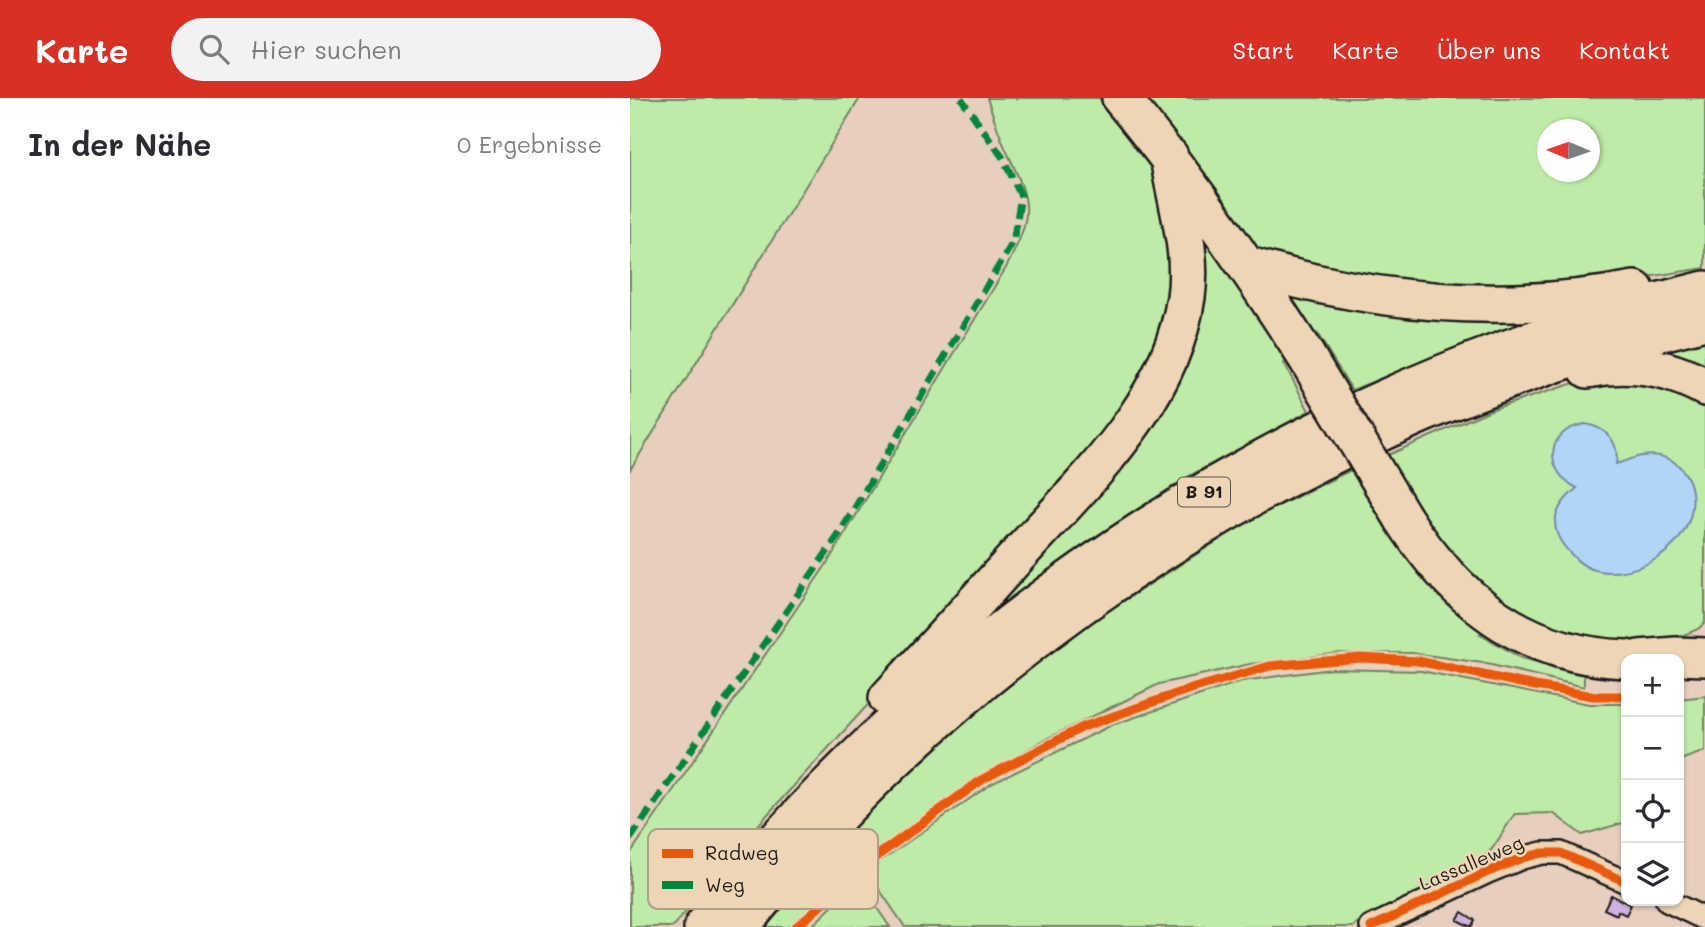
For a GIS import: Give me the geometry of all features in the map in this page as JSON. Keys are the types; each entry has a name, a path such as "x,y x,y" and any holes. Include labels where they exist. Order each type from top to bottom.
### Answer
{"highway":[{"path":"1121,98 1168,156 1248,266 1306,356 1416,539 1448,579 1503,624 1546,644 1571,652 1621,658"},
{"path":"785,829 797,797 1102,462 1149,398 1162,375 1177,336 1188,280 1185,230 1168,156"},
{"path":"1248,266 1340,290 1413,301 1453,303 1562,299 1619,292 1705,276"},
{"name":"B 91","path":"786,829 933,685 1075,573 1180,505 1282,448 1406,388 1528,341 1649,303 1705,290"},
{"name":"B 91","path":"828,829 900,755 989,677 1090,600 1162,552 1295,473 1420,414 1538,369 1658,332 1705,321"},
{"path":"1538,369 1558,376 1612,365 1653,367 1705,387"},
{"path":"1690,657 1705,636"},
{"name":"B 91","path":"703,927 718,909"},
{"name":"B 91","path":"740,927 756,909"}],"street":[{"name":"Lassalleweg","path":"1371,927 1488,872 1542,853 1561,853 1621,880"},
{"path":"1678,906 1705,919"}],"green space":[{"path":"630,98 860,98 630,470"},
{"path":"987,98 1099,98 1132,136 1158,175 1170,207 1173,314 1138,393 875,697 755,829 648,829 648,909 688,909 673,927 630,927 630,854 826,565 1007,266 1022,234 1026,210 1022,186"},
{"path":"1143,98 1705,98 1705,268 1577,288 1399,289 1265,256 1251,243"},
{"path":"1190,212 1288,358 1284,363 1309,411 1187,477 1062,561 956,643 1165,392"},
{"path":"1284,291 1552,314 1499,331 1352,390 1317,333 1310,336"},
{"path":"1705,336 1705,372 1653,350"},
{"path":"1630,374 1705,399 1705,623 1698,629 1667,642 1626,647 1588,642 1504,608 1437,544 1388,455 1493,409 1590,378"},
{"path":"1351,470 1382,522 1415,566 1489,632 1480,634 1521,658 1584,674 1584,687 1483,663 1412,653 1340,653 1250,664 1159,684 1044,740 965,786 878,850 878,829 850,829 991,698 1105,613 1250,520"},
{"path":"1332,669 1421,671 1589,704 1621,704 1621,823 1582,835 1553,813 1515,814 1491,850 1480,860 1448,880 1358,922 1353,927 905,927 878,887 879,862 991,784 1112,725 1242,681"},
{"path":"1705,696 1705,751 1684,759 1684,717 1684,698"},
{"path":"781,909 810,909 789,927 766,927"},
{"path":"829,909 878,909 890,927 811,927"}],"water":[{"path":"1585,424 1599,428 1610,437 1616,449 1616,464 1639,457 1665,458 1681,468 1691,486 1692,508 1681,536 1671,548 1644,565 1614,572 1595,570 1578,561 1559,537 1555,520 1557,512 1577,488 1558,472 1553,452 1562,434"}],"building":[{"path":"1611,895 1621,900 1621,906 1630,906 1626,915 1618,911 1617,915 1604,909"},
{"path":"1462,912 1475,920 1471,927 1457,920"}],"marked path":[{"path":"630,839 838,536 1013,242 1021,196 1003,158 961,98"}],"cycle path":[{"path":"878,856 983,779 1083,727 1184,691 1270,666 1360,658 1418,661 1535,686 1593,696 1621,696"},
{"path":"1371,927 1488,872 1542,853 1561,853 1621,880"},
{"path":"796,927 817,909"}]}
